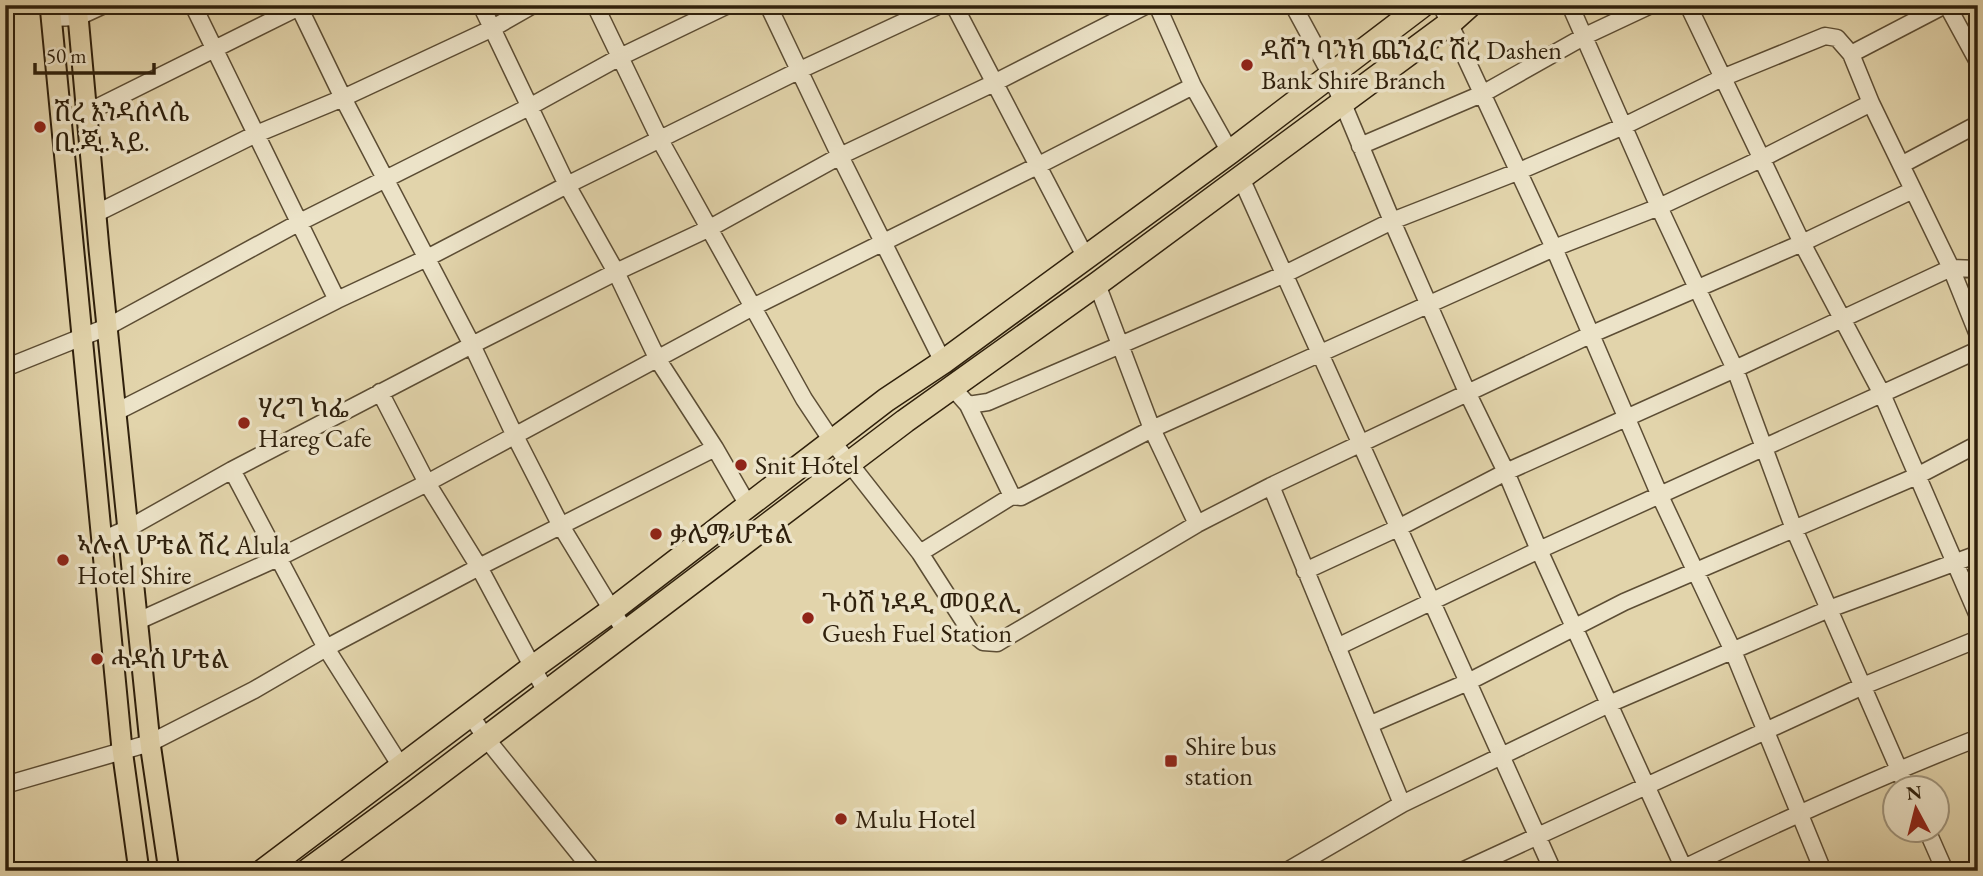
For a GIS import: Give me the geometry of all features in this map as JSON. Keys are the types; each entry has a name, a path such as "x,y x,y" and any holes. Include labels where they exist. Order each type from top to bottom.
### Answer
{"highway":[{"path":"263,871 749,507 832,441 1230,152 1423,5"},
{"path":"307,871 905,421 961,396 1097,284 1342,102 1445,14 1470,5"},
{"path":"773,488 790,510"}],"main road":[{"path":"78,11 95,214 150,743 169,871"},
{"path":"51,12 122,749 139,871"}],"street":[{"path":"51,12 78,11 104,5"},
{"path":"193,5 254,135 337,300"},
{"path":"481,5 567,185 616,272 658,360 716,448 749,507"},
{"path":"95,214 254,135 343,98 493,28 533,5"},
{"path":"595,5 660,140 804,399 832,441 920,553 970,631 983,642 998,643 1197,524 1272,486 1592,334 1802,243 1913,190"},
{"path":"5,368 107,327 384,178 727,5"},
{"path":"768,5 943,362"},
{"path":"116,412 337,300 427,258 567,185 800,70 940,5"},
{"path":"954,5 1085,256"},
{"path":"102,540 380,392 616,272 710,228 840,156 994,83 1147,5"},
{"path":"1157,5 1193,86 1230,152"},
{"path":"1293,5 1331,75 1467,392 1506,472 1685,869 1800,812 1978,738"},
{"path":"1570,5 1658,207 1735,369 1794,529 1900,774"},
{"path":"1360,146 1483,93 1585,36 1651,5"},
{"path":"1688,5 1802,243 1882,394 1978,616"},
{"path":"1851,54 1913,13 1946,5 1978,62"},
{"path":"86,113 300,6 343,98 472,345 561,526 626,633"},
{"path":"1445,14 1555,248 1660,496 1734,651 1823,871"},
{"path":"961,396 988,402 1120,347 1285,274 1392,222 1517,172 1624,126 1722,78 1825,36 1837,38 1851,54 1871,103 1951,268 1978,335"},
{"path":"138,621 280,557 427,483 753,307 1039,166 1193,86"},
{"path":"920,553 1012,496 1021,497 1152,429 1320,356 1555,248 1658,207 1871,103"},
{"path":"1901,165 1978,124"},
{"path":"1241,178 1553,871"},
{"path":"1306,571 1400,527 1506,472 1951,268 1978,269"},
{"path":"1097,284 1152,429 1197,524"},
{"path":"1337,647 1539,550 1978,350"},
{"path":"380,392 427,483 479,567 546,692"},
{"path":"961,396 1012,496"},
{"path":"1371,724 1468,681 1574,626 1696,569 1917,476 1978,444"},
{"path":"5,785 150,743 254,690 479,567 716,448"},
{"path":"232,470 327,648 402,768"},
{"path":"1272,486 1402,804"},
{"path":"1287,871 1402,804 1609,704 1829,609 1978,554"},
{"path":"1462,871 1863,686 1978,639"},
{"path":"470,714 485,737 591,870"},
{"path":"1933,844 1945,871"}],"place":[{"name":"ዳሸን ባንክ ጨንፈር ሽረ Dashen Bank Shire Branch","path":"1247,65"},
{"name":"ሽረ እንዳስላሴ ቢ.ጂ.ኣይ.","path":"40,127"},
{"name":"ሃረግ ካፌ Hareg Cafe","path":"244,423"},
{"name":"Snit Hotel","path":"741,465"},
{"name":"ቃሌማ ሆቴል","path":"656,534"},
{"name":"ኣሉላ ሆቴል ሽረ Alula Hotel Shire","path":"63,560"},
{"name":"ጉዕሽ ነዳዲ መዐደሊ Guesh Fuel Station","path":"808,618"},
{"name":"ሓዳስ ሆቴል","path":"97,659"},
{"name":"Shire bus station","path":"1171,761"},
{"name":"Mulu Hotel","path":"841,819"}]}
